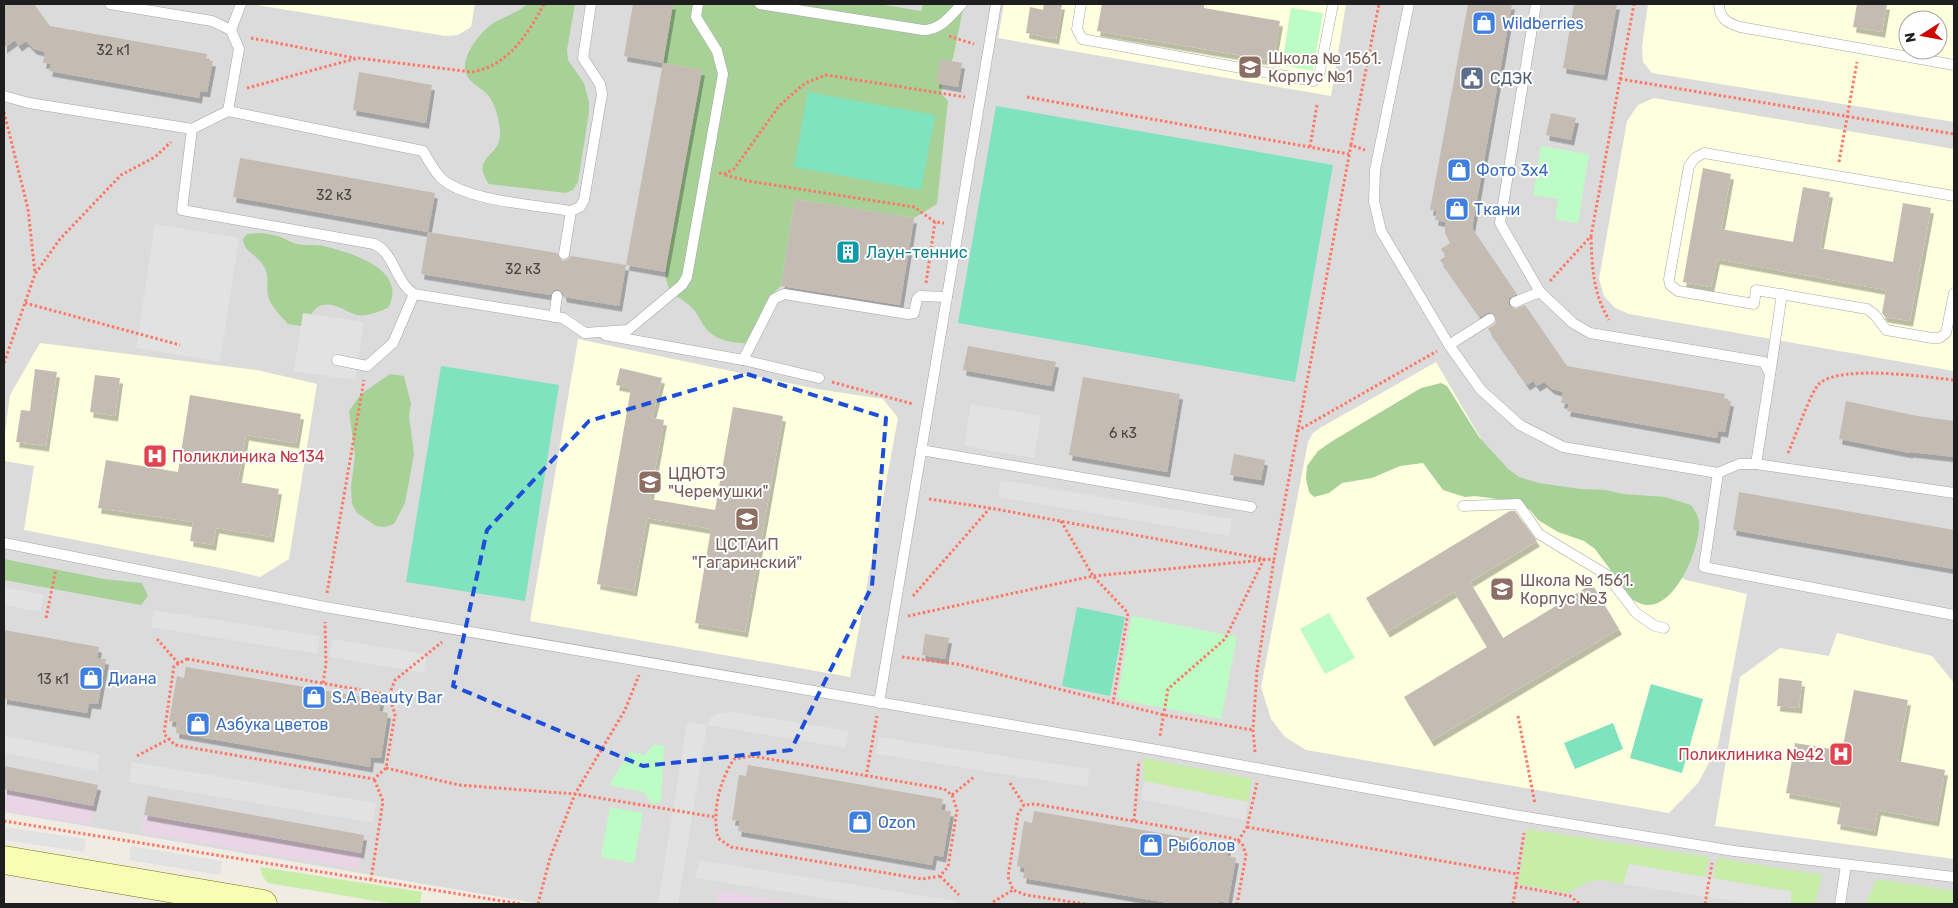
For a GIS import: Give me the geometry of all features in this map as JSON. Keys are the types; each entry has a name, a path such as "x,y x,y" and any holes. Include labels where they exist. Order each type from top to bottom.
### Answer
{"main road":[{"path":"4,860 263,904"}],"lane":[{"path":"110,4 212,20 231,30 239,49 228,111"},
{"path":"231,30 242,4"},
{"path":"4,96 29,103 192,129 228,111 423,152 440,177 457,190 485,197 571,211 580,207 584,200 602,104 600,84 583,58 591,4"},
{"path":"192,129 182,210 374,244 385,253 401,283 414,294 563,318 585,333 628,330 682,285 687,276 723,74 717,51 696,17 698,4"},
{"path":"760,4 931,30 940,26 962,4"},
{"path":"879,703 996,4"},
{"path":"1081,4 1077,29 1082,39 1313,81 1320,76 1333,4"},
{"path":"1409,4 1375,170 1374,201 1381,232 1449,345 1480,390 1520,424 1563,447 1718,473 1739,464 1756,464 1954,492"},
{"path":"1536,4 1500,223 1540,292 1573,323 1590,333 1764,362 1770,374"},
{"path":"1719,4 1721,16 1728,23 1954,65"},
{"path":"1954,196 1704,153 1695,158 1689,166 1670,285 1678,291 1754,304 1756,290 1867,309 1875,315 1886,330 1932,338 1939,338 1946,333 1954,293"},
{"path":"564,254 571,211"},
{"path":"1516,302 1540,292"},
{"path":"337,360 367,366 393,343 414,294"},
{"path":"744,360 774,298 778,295 784,294 908,314 914,312 917,298 924,296 947,297"},
{"path":"1756,464 1782,294"},
{"path":"554,317 557,296"},
{"path":"1449,345 1490,319"},
{"path":"589,332 744,360 819,378"},
{"path":"921,450 1251,507"},
{"path":"1718,473 1704,567 1954,615"},
{"path":"1463,506 1518,504 1539,534 1606,575 1636,613 1655,626 1664,628"},
{"path":"4,543 325,607 1157,750 1526,817 1714,848 1954,877"},
{"path":"1840,904 1846,865"}],"path":[{"path":"231,30 252,38 358,58 472,72 486,70 502,60 528,33 544,4"},
{"path":"1238,841 1247,826 1256,796 1258,777 1251,767 1256,749 1253,730 1257,671 1274,559 1296,431 1379,4"},
{"path":"1618,337 1600,304 1593,278 1591,236 1634,4"},
{"path":"931,30 989,49"},
{"path":"1836,175 1859,48"},
{"path":"232,93 253,85 358,58"},
{"path":"724,174 734,169 779,106 805,83 826,75 980,99"},
{"path":"1620,79 1848,115 1954,134"},
{"path":"1027,97 1349,154"},
{"path":"1310,147 1317,105"},
{"path":"4,111 28,210 35,274"},
{"path":"4,363 35,274 60,239 121,175 155,157 175,139 177,126"},
{"path":"1351,146 1378,154"},
{"path":"706,170 748,181 914,207 935,222 959,225"},
{"path":"924,296 935,222"},
{"path":"1540,292 1591,236"},
{"path":"25,303 180,345"},
{"path":"1296,431 1449,345"},
{"path":"324,684 326,664 325,607 367,366"},
{"path":"1782,468 1818,384 1832,376 1866,374 1954,380"},
{"path":"819,378 928,408"},
{"path":"913,497 990,508 1264,559"},
{"path":"893,619 990,508"},
{"path":"1061,521 1093,576 1128,613 1113,703"},
{"path":"46,618 59,554"},
{"path":"1134,821 1139,755 1157,750 1168,689 1225,638 1264,559"},
{"path":"893,619 1093,576 1274,559"},
{"path":"374,779 386,768 395,714 389,695 395,680 448,637"},
{"path":"157,639 179,664"},
{"path":"887,655 957,664 1164,715 1253,730"},
{"path":"374,779 175,745 164,734 174,666 187,660 389,695"},
{"path":"538,904 550,858 575,794 625,710 640,672"},
{"path":"866,777 879,703"},
{"path":"1518,716 1538,819"},
{"path":"137,756 169,738"},
{"path":"752,756 866,777 944,789 952,795 957,810 948,867 940,876 922,879 732,847 718,838 715,817 724,774 734,759 752,756"},
{"path":"386,768 459,785 575,794 715,817"},
{"path":"952,795 974,777"},
{"path":"371,880 383,801 374,779"},
{"path":"1010,783 1024,805"},
{"path":"1024,805 1035,804 1231,838 1238,841 1242,843 1246,855 1237,904"},
{"path":"1024,805 1018,814 1008,877 1013,890 1026,895 1085,904"},
{"path":"1513,904 1526,817"},
{"path":"4,821 521,904"},
{"path":"1247,826 1517,874"},
{"path":"1705,904 1714,848"},
{"path":"940,876 959,895"},
{"path":"1515,886 1570,896 1580,904"},
{"path":"993,902 1013,890"}],"highlighted area":[{"path":"747,374 886,418 872,586 791,750 643,766 453,686 487,530 589,421"}],"shaded area":[{"path":"4,4 1954,4 1954,904 541,904 4,812"},
{"path":"251,4 475,4 471,27 458,35 445,36"},
{"name":"Школа № 1561. Корпус №1","path":"1004,4 1346,4 1331,96 998,38"},
{"path":"1648,4 1954,4 1954,122 1652,73 1643,62 1642,47"},
{"path":"1654,98 1954,149 1954,371 1629,314 1615,308 1604,296 1599,279 1627,121 1638,105"},
{"path":"155,224 239,238 220,362 136,348"},
{"path":"303,313 364,322 355,380 294,371"},
{"path":"578,339 817,389 883,399 898,418 850,677 530,621"},
{"name":"Поликлиника №134","path":"40,343 257,370 317,384 289,559 260,577 24,530 34,466 4,461 4,439 10,395"},
{"name":"Школа № 1561. Корпус №3","path":"1436,362 1498,468 1686,580 1747,594 1718,746 1698,783 1669,813 1306,750 1285,737 1271,719 1261,687 1308,442 1313,433 1320,428"},
{"path":"971,404 1041,416 1034,458 964,446"},
{"path":"1001,480 1232,519 1229,536 998,497"},
{"path":"4,587 44,595 40,612 4,605"},
{"path":"154,610 320,636 317,654 151,627"},
{"name":"Поликлиника №42","path":"1837,633 1932,656 1954,683 1954,859 1715,826 1740,677 1780,648 1829,656"},
{"path":"332,639 427,654 424,673 329,657"},
{"path":"734,712 849,731 846,748 707,725 710,718 719,713"},
{"path":"687,722 707,725 678,904 658,904"},
{"path":"4,735 100,754 97,771 4,753"},
{"path":"879,737 1089,769 1087,787 876,754"},
{"path":"132,762 376,803 373,823 129,782"},
{"path":"4,766 98,785 90,824 4,812"},
{"path":"1144,781 1248,802 1245,820 1141,800"},
{"path":"148,796 364,835 358,869 141,833"},
{"path":"4,827 86,839 84,852 4,840"},
{"path":"131,846 222,861 220,875 129,860"},
{"path":"700,860 956,901 955,904 862,904 695,878"},
{"path":"1629,864 1791,892 1791,904 1753,904 1623,884"},
{"path":"718,891 804,904 715,904"}],"green space":[{"path":"527,4 575,4 567,50 568,60 584,83 589,102 589,112 578,182 573,190 566,193 489,184 484,175 484,163 498,143 500,135 499,124 491,99 466,74 466,60 476,40 485,30 495,22"},
{"path":"673,4 878,4 921,11 923,4 964,4 953,58 941,79 942,94 948,101 937,204 914,218 795,199 781,286 769,297 764,306 761,333 751,343 728,341 711,334 694,310 675,295 666,281 665,272 702,70 663,63"},
{"path":"1291,8 1323,13 1313,71 1282,65"},
{"path":"808,92 935,115 921,190 794,167"},
{"path":"996,106 1333,165 1295,382 958,323"},
{"path":"1541,146 1589,154 1578,223 1555,219 1558,199 1533,195"},
{"path":"261,233 278,236 297,244 321,245 362,258 374,265 384,273 391,283 392,294 388,308 365,315 357,315 327,304 316,308 301,326 288,324 269,299 265,268 244,244 243,239 247,234"},
{"path":"441,366 559,385 525,601 406,582"},
{"path":"390,374 404,376 411,404 409,416 414,454 405,503 394,524 384,527 376,526 357,513 352,504 351,487 355,455 349,411 361,394"},
{"path":"1441,383 1447,386 1479,437 1508,469 1519,477 1539,483 1580,489 1665,497 1691,505 1699,521 1699,527 1693,554 1679,584 1658,603 1645,605 1632,599 1595,549 1584,541 1558,532 1538,520 1530,510 1519,502 1475,496 1465,497 1443,490 1423,463 1400,466 1372,478 1342,483 1329,493 1314,497 1309,492 1306,479 1307,466 1318,451 1421,388"},
{"path":"4,559 104,579 142,583 148,596 141,605 4,580"},
{"path":"1077,607 1125,617 1110,696 1062,686"},
{"path":"1329,613 1355,658 1325,674 1300,629"},
{"path":"1132,616 1237,637 1221,719 1117,699"},
{"path":"1651,684 1703,699 1682,773 1630,758"},
{"path":"1613,723 1623,749 1575,769 1564,743"},
{"path":"654,744 664,746 661,801 654,805 643,792 609,785 629,752 645,755"},
{"path":"1143,758 1252,779 1248,802 1144,781"},
{"path":"610,807 643,813 634,863 601,857"},
{"path":"1527,829 1709,857 1705,877 1629,864 1623,884 1600,880 1583,884 1568,893 1518,884"},
{"path":"1717,858 1822,875 1815,904 1791,904 1791,891 1713,878"},
{"path":"260,867 422,892 420,904 395,904 268,883 263,877"},
{"path":"1877,879 1954,891 1954,904 1865,904"}],"building":[{"path":"4,4 34,4 50,26 207,54 206,60 213,61 207,92 200,91 199,98 49,71 51,64 43,63 45,52 34,49 26,41 19,46 15,40 4,48"},
{"path":"633,4 673,4 663,63 624,56"},
{"path":"1044,4 1062,4 1056,39 1026,33 1030,7 1043,10"},
{"path":"1102,4 1204,4 1204,8 1280,21 1273,61 1097,31"},
{"path":"1468,4 1512,4 1472,228 1517,294 1509,298 1509,305 1515,309 1525,305 1567,366 1725,394 1724,400 1731,401 1725,432 1718,431 1717,438 1567,411 1569,404 1561,403 1563,392 1552,389 1544,382 1537,386 1533,381 1527,385 1488,329 1496,323 1495,315 1489,312 1480,317 1440,260 1446,256 1441,249 1450,243 1445,233 1445,222 1435,220 1437,211 1430,210"},
{"path":"1574,4 1617,4 1604,75 1563,68"},
{"path":"1857,4 1887,4 1882,32 1853,27"},
{"path":"940,59 962,63 958,87 936,83"},
{"path":"663,63 702,70 665,272 626,265"},
{"path":"359,72 432,85 426,123 353,110"},
{"path":"1551,113 1576,118 1571,140 1546,135"},
{"path":"240,158 435,193 428,232 233,197"},
{"path":"1703,168 1731,174 1721,229 1793,242 1803,187 1830,192 1820,248 1893,262 1903,203 1931,208 1910,321 1885,317 1882,313 1886,290 1717,259 1711,287 1683,282"},
{"name":"Лаун-теннис","path":"795,199 914,218 900,305 781,286"},
{"path":"428,232 557,253 562,261 567,260 571,256 626,265 619,306 564,297 563,293 558,289 554,290 550,295 421,274"},
{"path":"968,346 1056,362 1051,386 963,370"},
{"path":"620,368 662,378 652,418 664,420 650,499 715,510 733,407 783,416 745,632 695,623 711,529 647,518 634,591 597,584 631,388 616,385"},
{"path":"35,369 57,372 46,446 16,442 21,410 30,411"},
{"path":"95,375 120,378 115,416 90,412"},
{"path":"1083,377 1180,394 1167,472 1069,455"},
{"path":"190,395 301,414 296,443 246,435 238,482 279,489 271,537 216,528 213,545 190,541 193,522 98,508 106,460 178,472"},
{"path":"1846,401 1917,416 1954,421 1954,457 1910,453 1839,439"},
{"path":"1234,454 1265,460 1261,480 1230,475"},
{"path":"1739,492 1954,530 1954,569 1733,530"},
{"path":"1510,511 1515,511 1537,541 1470,582 1503,638 1592,584 1619,629 1431,741 1404,697 1487,647 1454,592 1387,632 1366,598"},
{"path":"4,630 99,647 97,658 106,659 98,704 89,703 87,713 4,699"},
{"path":"925,634 949,638 945,659 922,655"},
{"path":"186,667 381,700 379,711 388,713 381,758 371,757 370,767 176,733 177,722 169,721 177,676 184,678"},
{"path":"1779,678 1802,681 1799,708 1777,706"},
{"path":"1854,690 1908,700 1897,761 1945,770 1936,821 1878,810 1874,831 1837,824 1841,803 1786,793 1795,743 1842,751"},
{"path":"748,765 943,799 941,810 951,811 943,857 934,855 932,865 738,831 740,821 732,820 739,775 746,776"},
{"path":"4,766 98,785 93,806 4,789"},
{"path":"148,796 364,835 361,853 144,815"},
{"path":"1034,811 1228,845 1227,856 1236,858 1228,903 1219,901 1218,904 1174,904 1023,878 1025,868 1017,866 1024,821 1032,823"}],"place":[{"name":"Wildberries","path":"1484,23"},
{"name":"Школа № 1561. Корпус №1","path":"1250,67"},
{"name":"СДЭК","path":"1472,78"},
{"name":"Фото 3х4","path":"1459,170"},
{"name":"Ткани","path":"1457,209"},
{"name":"Лаун-теннис","path":"848,252"},
{"name":"Поликлиника №134","path":"155,456"},
{"name":"ЦДЮТЭ \"Черемушки\"","path":"650,482"},
{"name":"ЦСТАиП \"Гагаринский\"","path":"747,519"},
{"name":"Школа № 1561. Корпус №3","path":"1502,589"},
{"name":"Диана","path":"91,678"},
{"name":"S.A Beauty Bar","path":"314,697"},
{"name":"Азбука цветов","path":"198,724"},
{"name":"Поликлиника №42","path":"1841,754"},
{"name":"Ozon","path":"860,822"},
{"name":"Рыболов","path":"1151,845"}]}
